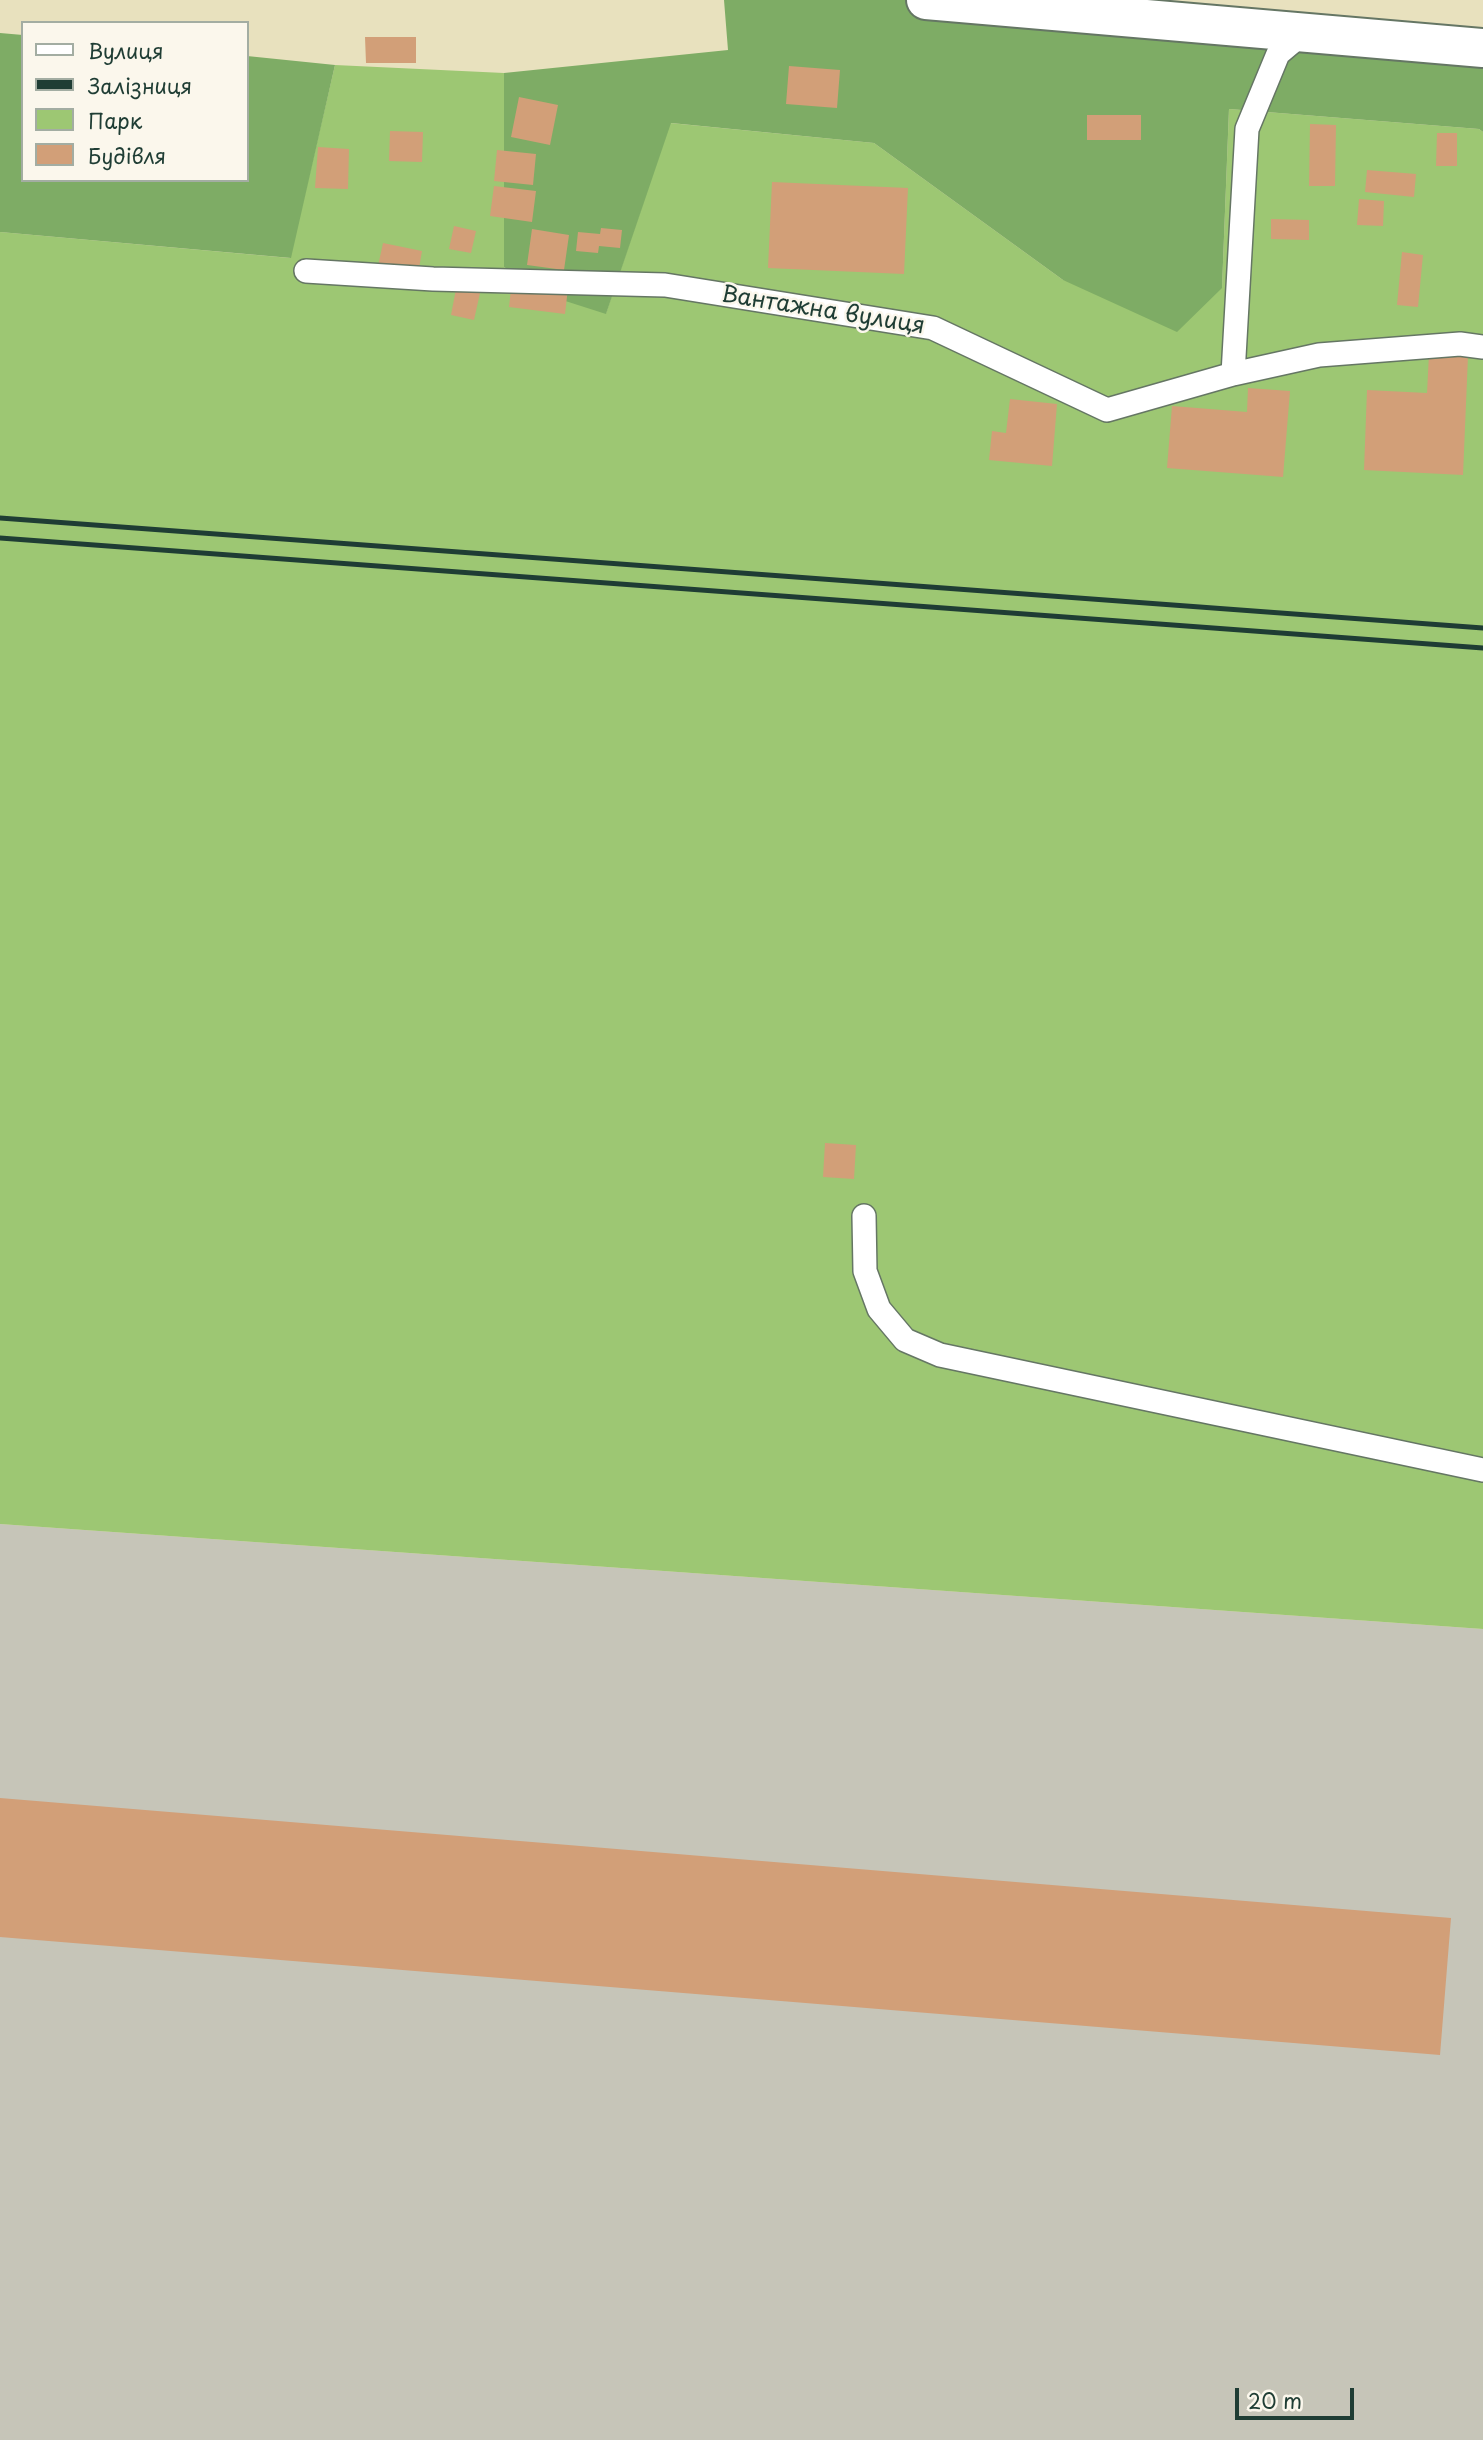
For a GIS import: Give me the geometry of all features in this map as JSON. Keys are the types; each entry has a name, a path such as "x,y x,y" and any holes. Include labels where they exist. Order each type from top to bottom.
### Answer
{"street":[{"path":"926,0 1156,10 1303,33 1483,48"}],"lane":[{"path":"1234,374 1247,129 1278,54 1303,33"},
{"name":"Вантажна вулиця","path":"306,271 433,279 665,285 933,328 1107,410 1234,374 1319,355 1460,344 1483,348"},
{"path":"864,1216 864,1271 879,1310 905,1340 940,1355 1483,1469"}],"shaded area":[{"path":"0,1524 1483,1629 1483,2440 0,2440"}],"green space":[{"path":"724,0 926,0 1483,48 1483,132 1479,129 1229,109 1222,288 1177,332 1063,280 874,143 671,123 606,314 556,298 504,267 504,73 728,50"},
{"path":"0,33 21,35 21,182 248,182 248,56 335,65 291,258 0,232"},
{"path":"335,65 504,73 504,267 606,313 670,123 874,143 1063,280 1222,288 1229,109 1479,129 1483,132 1483,1629 0,1524 0,232 290,258"}],"building":[{"path":"365,37 416,37 416,63 366,63"},
{"path":"789,66 840,70 837,108 786,104"},
{"path":"519,97 558,105 550,145 511,137"},
{"path":"1087,115 1141,115 1141,140 1087,140"},
{"path":"1310,124 1336,125 1335,186 1309,186"},
{"path":"390,131 423,132 422,162 389,161"},
{"path":"1437,133 1457,133 1457,166 1436,166"},
{"path":"318,147 349,149 348,189 315,188"},
{"path":"497,150 536,154 533,185 494,181"},
{"path":"1367,170 1416,174 1414,197 1365,192"},
{"path":"772,182 908,188 904,274 768,268"},
{"path":"494,186 536,191 532,222 490,216"},
{"path":"1359,199 1384,201 1383,226 1357,225"},
{"path":"1271,219 1309,220 1309,240 1271,239"},
{"path":"454,226 476,231 471,253 449,249"},
{"path":"601,228 622,230 620,248 599,246 598,253 576,251 578,232 600,234"},
{"path":"532,229 569,235 564,270 527,265"},
{"path":"383,243 422,251 418,274 378,266"},
{"path":"1402,252 1423,255 1418,307 1397,305"},
{"path":"512,281 568,288 565,314 509,307"},
{"path":"456,289 480,293 474,320 451,315"},
{"path":"1429,354 1468,356 1463,475 1364,470 1367,390 1427,393"},
{"path":"1248,388 1290,391 1283,477 1167,468 1172,406 1247,412"},
{"path":"1010,399 1057,404 1052,466 989,460 992,431 1006,433"},
{"path":"825,1143 856,1145 854,1179 823,1177"},
{"path":"0,1798 1451,1918 1440,2055 0,1937"}],"railway":[{"path":"0,518 1483,628"},
{"path":"0,538 1483,648"}]}
